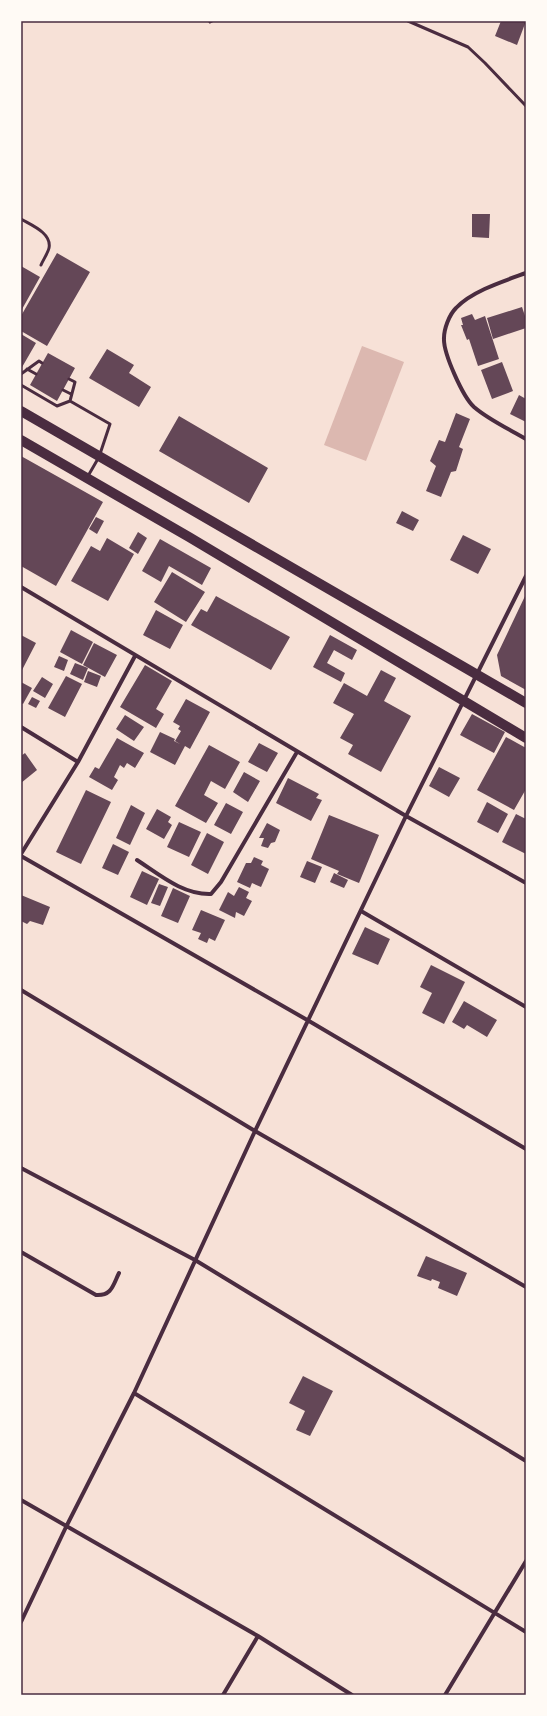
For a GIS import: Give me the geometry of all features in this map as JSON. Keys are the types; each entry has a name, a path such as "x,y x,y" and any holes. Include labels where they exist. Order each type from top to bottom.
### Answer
{"main road":[{"path":"21,411 526,703"},
{"path":"21,440 88,477 526,738"}],"street":[{"path":"526,273 469,296 455,308 446,326 444,340 448,357 464,394 475,407 526,439"},
{"path":"21,1622 66,1527 134,1393 255,1131 406,816 462,701 526,576"},
{"path":"21,587 406,816 526,883"},
{"path":"135,656 78,762 21,855 309,1020 526,1149"},
{"path":"21,727 78,762"},
{"path":"137,860 179,887 195,894 212,894 221,882 297,752"},
{"path":"361,911 526,1007"},
{"path":"21,990 255,1131 526,1288"},
{"path":"21,1168 195,1260 526,1461"},
{"path":"21,1252 96,1294 104,1295 110,1292 120,1273"},
{"path":"134,1393 526,1632"},
{"path":"21,1500 258,1636 352,1695"},
{"path":"445,1695 526,1561"},
{"path":"223,1695 258,1636"}],"lane":[{"path":"408,21 468,47 526,106"},
{"path":"21,219 44,234 49,241 49,248 41,265"},
{"path":"21,374 39,361 42,363"},
{"path":"28,369 36,374"},
{"path":"69,378 75,382 70,401"},
{"path":"21,385 57,406 70,401"},
{"path":"63,390 71,394"},
{"path":"70,401 110,424 99,457 88,477"}],"shaded area":[{"path":"362,346 404,362 366,461 324,445"}],"building":[{"path":"501,21 526,21 517,45 495,36"},
{"path":"472,214 490,214 489,238 472,237"},
{"path":"57,253 90,272 47,346 21,331 21,316"},
{"path":"21,266 40,277 21,311"},
{"path":"522,307 526,319 526,328 493,339 487,318"},
{"path":"472,314 475,320 485,316 499,359 478,366 469,339 467,340 461,325 463,325 461,318"},
{"path":"21,334 36,343 21,369"},
{"path":"107,349 134,365 129,373 151,387 139,407 89,378"},
{"path":"48,353 75,368 57,401 30,385"},
{"path":"502,362 513,391 492,399 481,370"},
{"path":"519,395 526,399 526,422 510,414"},
{"path":"456,413 470,419 459,447 463,449 456,471 451,472 441,497 426,491 436,466 430,461 439,440 445,442"},
{"path":"179,416 268,468 249,503 159,451"},
{"path":"21,456 103,502 56,586 21,566"},
{"path":"402,511 419,520 413,531 396,523"},
{"path":"96,517 104,521 97,534 89,529"},
{"path":"138,532 147,538 138,554 129,548"},
{"path":"463,535 491,549 478,574 450,560"},
{"path":"107,538 134,554 108,601 71,581 91,546 100,551"},
{"path":"160,539 211,568 202,585 169,566 161,582 142,571"},
{"path":"172,572 205,592 186,622 154,602"},
{"path":"526,594 526,690 501,676 497,655"},
{"path":"216,596 290,637 271,670 191,625 201,609 207,612"},
{"path":"156,610 183,625 170,649 143,635"},
{"path":"71,630 93,642 82,664 60,652"},
{"path":"21,635 36,643 21,672"},
{"path":"330,635 357,650 352,660 334,650 327,663 345,673 341,682 313,667"},
{"path":"94,643 117,655 105,677 83,665"},
{"path":"59,656 68,660 64,671 54,667"},
{"path":"75,663 88,668 83,680 70,674"},
{"path":"145,665 172,681 156,709 164,714 156,728 120,707"},
{"path":"381,670 396,678 384,701 411,716 381,772 348,754 353,745 340,738 354,714 333,703 344,683 367,696"},
{"path":"88,671 101,676 97,687 84,682"},
{"path":"66,676 82,684 65,717 48,708"},
{"path":"42,677 53,684 45,698 33,691"},
{"path":"21,682 32,688 23,704 21,703"},
{"path":"32,697 40,701 36,708 28,704"},
{"path":"186,699 210,712 190,749 185,746 175,765 150,752 160,732 175,739 174,741 180,744 175,741 181,731 178,729 180,726 173,722"},
{"path":"472,714 505,732 494,753 460,735"},
{"path":"125,715 144,727 134,741 116,729"},
{"path":"506,737 526,748 526,789 514,810 477,790"},
{"path":"117,738 144,753 135,768 127,763 124,768 120,765 114,777 118,780 112,790 89,777 95,767 99,769"},
{"path":"259,743 278,753 267,772 248,762"},
{"path":"209,745 240,762 225,789 211,781 204,795 218,803 206,823 175,806"},
{"path":"25,753 37,770 21,783 21,756"},
{"path":"439,767 460,778 449,797 429,786"},
{"path":"244,772 260,781 248,802 233,792"},
{"path":"288,778 319,794 316,798 322,800 311,821 276,803"},
{"path":"86,790 111,802 81,864 56,852"},
{"path":"487,802 508,814 498,833 477,822"},
{"path":"226,803 243,812 231,834 214,825"},
{"path":"131,805 145,813 130,845 116,838"},
{"path":"157,809 171,817 168,822 172,825 164,839 146,829"},
{"path":"516,814 526,819 526,854 502,842"},
{"path":"329,815 379,835 359,883 337,874 339,871 311,859"},
{"path":"179,822 201,832 189,857 167,847"},
{"path":"267,823 280,830 275,842 271,843 268,848 261,846 264,838 259,838"},
{"path":"207,833 224,842 208,874 191,865"},
{"path":"113,844 129,852 118,875 102,868"},
{"path":"254,857 263,861 261,865 269,869 261,887 252,883 250,888 237,882 246,863 251,863"},
{"path":"307,861 322,867 315,883 300,877"},
{"path":"142,871 159,879 147,905 130,897"},
{"path":"334,873 348,880 344,888 330,882"},
{"path":"159,884 168,887 160,906 151,903"},
{"path":"239,887 249,892 246,898 252,901 244,916 236,912 235,918 219,910 228,892 234,896"},
{"path":"173,888 190,896 178,923 161,916"},
{"path":"21,895 50,907 43,925 30,921 27,924 21,921"},
{"path":"201,910 225,920 215,941 209,938 207,943 198,939 201,933 192,930"},
{"path":"365,927 390,939 378,965 352,954"},
{"path":"431,965 465,982 444,1024 422,1013 432,993 420,987"},
{"path":"464,1001 497,1020 487,1037 467,1025 464,1029 452,1022"},
{"path":"426,1256 467,1273 457,1296 438,1288 440,1282 432,1279 431,1281 417,1276"},
{"path":"303,1376 333,1391 310,1436 296,1430 305,1411 289,1403"}]}
